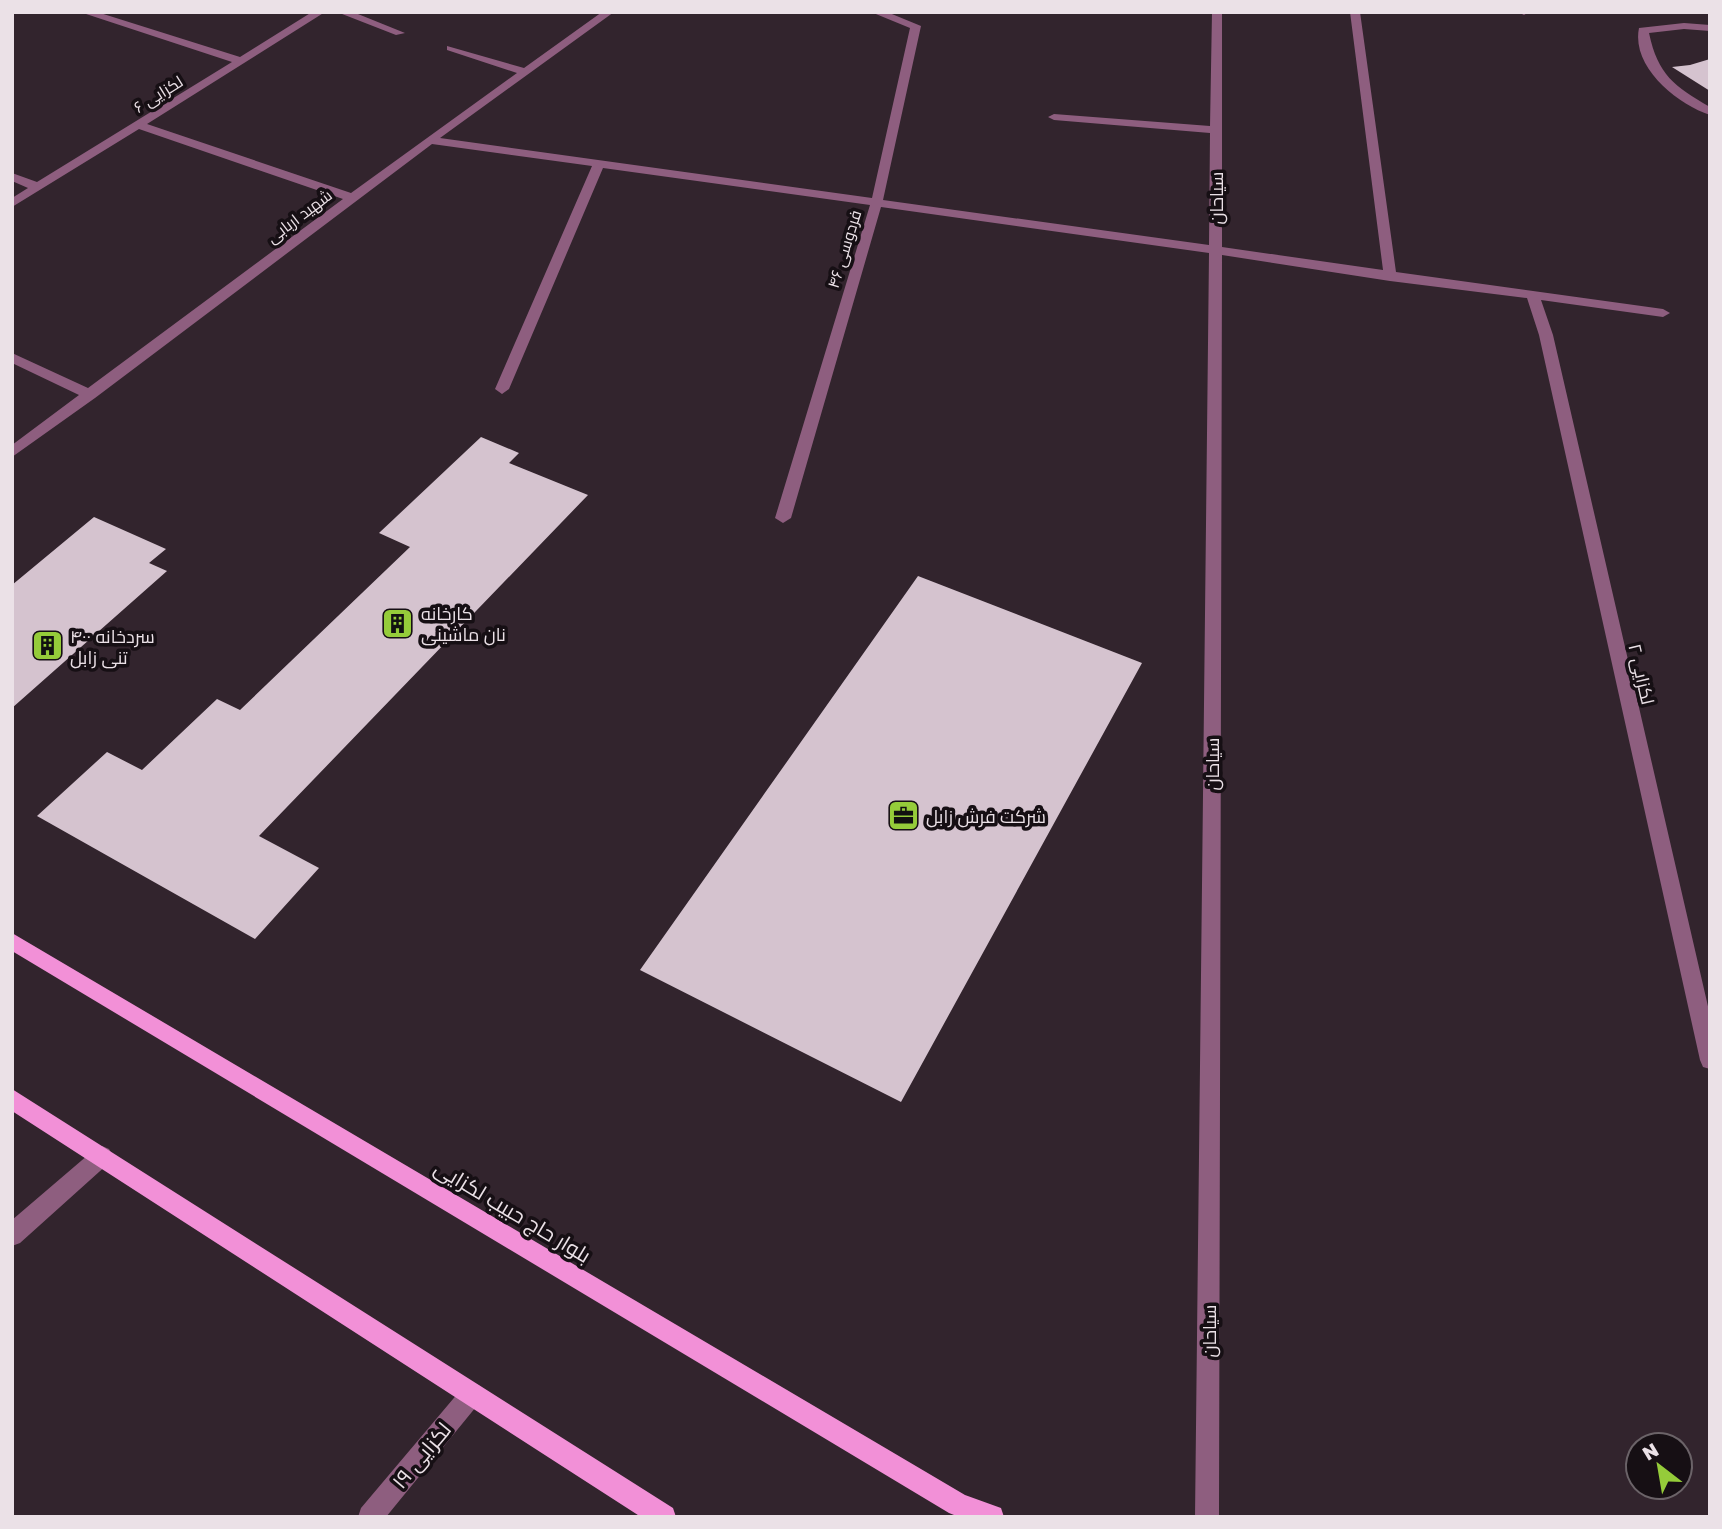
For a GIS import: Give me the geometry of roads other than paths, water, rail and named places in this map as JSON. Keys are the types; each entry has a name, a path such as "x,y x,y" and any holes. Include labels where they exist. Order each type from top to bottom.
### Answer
{"main road":[{"name":"بلوار حاج حبیب لکزايی","path":"12,941 957,1504 992,1517"},
{"path":"12,1099 664,1517"}],"street":[{"path":"85,12 242,61"},
{"name":"لکزایی ۶","path":"12,202 320,12"},
{"path":"342,12 400,33"},
{"name":"شهید اربابی","path":"12,452 430,140 609,12"},
{"name":"فردوسی ۴۶","path":"783,518 877,201 916,26 876,12"},
{"name":"سیاحان","path":"1208,1517 1217,12"},
{"path":"1355,12 1390,276"},
{"path":"1710,28 1684,26 1643,30 1646,49 1658,78 1710,112"},
{"path":"451,48 526,72"},
{"path":"1054,117 1216,130"},
{"path":"137,125 353,198"},
{"path":"430,140 877,201 1533,297 1663,313"},
{"path":"502,389 599,163"},
{"path":"12,177 38,187"},
{"name":"لکزایی ۲","path":"1533,297 1549,348 1710,1060"},
{"path":"12,358 90,395"},
{"path":"12,1235 102,1156"},
{"name":"لکزایی ۱۹","path":"370,1517 472,1394"}],"place":[{"name":"کارخانه نان ماشینی","path":"398,623"},
{"name":"سردخانه ۴۰۰ تنی زابل","path":"47,646"},
{"name":"شرکت فرش زابل","path":"903,816"}]}
